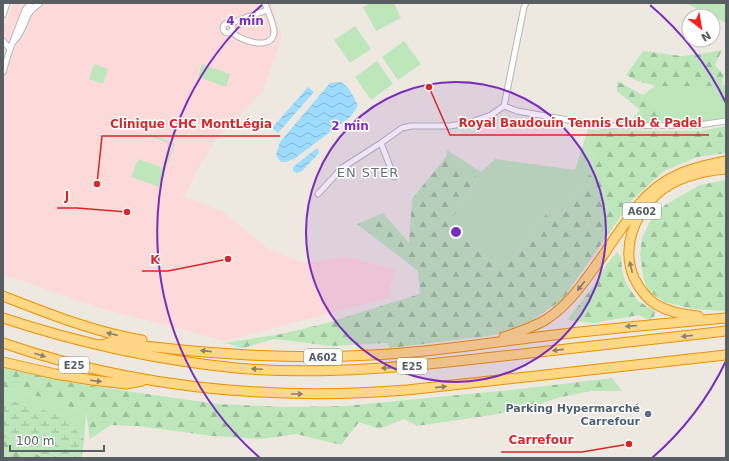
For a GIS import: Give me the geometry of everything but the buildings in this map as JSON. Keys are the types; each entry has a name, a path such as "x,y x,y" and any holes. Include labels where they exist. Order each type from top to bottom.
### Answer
{"highway":[{"name":"A602","path":"3,296 48,314 91,328 191,350 280,357 330,357 372,355 454,347 500,338 522,331 558,311 584,282 648,193 661,183 679,173 700,166 726,161"},
{"name":"A602","path":"726,169 698,173 680,180 658,193 643,210 636,223 632,232 628,254 630,265 642,292 657,306 679,314 691,316 726,317"},
{"path":"454,347 615,328 726,317"},
{"name":"E25","path":"3,318 99,346 137,354 230,367 315,371 400,367 726,331"},
{"path":"99,346 111,342 191,350"},
{"name":"E25","path":"3,343 58,361 147,380 243,392 286,394 374,393 726,355"},
{"path":"3,362 55,374 92,380 126,384 147,380"}],"street":[{"path":"3,15 7,3"},
{"path":"3,72 25,10 32,3"},
{"path":"231,24 233,28 232,31 235,35 261,44 271,40 274,35 274,30 265,3"},
{"path":"318,194 342,168 402,128 411,126 450,126 471,122 491,115 504,106 526,3"},
{"path":"13,43 19,37 29,12 39,4"},
{"path":"232,31 227,33 224,32 222,28 223,25 226,23 231,24 267,10"},
{"path":"3,41 10,49"},
{"path":"504,106 517,111 602,126 699,125 726,121"},
{"path":"381,143 394,177"}],"shaded area":[{"path":"13,3 271,3 282,37 263,91 216,140 197,170 185,197 221,210 267,248 304,263 345,256 396,270 390,288 392,297 225,341 99,308 3,274 3,29"}],"green space":[{"path":"371,3 394,3 401,18 376,31 363,7"},
{"path":"685,3 726,3 726,23 721,21 721,8 695,8"},
{"path":"355,26 371,49 350,63 334,40"},
{"path":"404,41 421,64 398,80 382,57"},
{"path":"722,50 715,65 724,75 722,86 655,86 635,80 626,75 643,51 681,56"},
{"path":"377,61 393,84 371,100 355,77"},
{"path":"94,64 108,69 103,84 89,79"},
{"path":"202,64 230,74 226,87 198,77"},
{"path":"617,81 643,95 670,120 651,123 631,121 640,110 617,91"},
{"path":"726,85 726,117 702,122 670,120 643,95 655,86"},
{"path":"726,126 726,153 697,157 664,171 633,199 562,300 531,321 495,335 390,348 387,343 332,346 274,339 243,348 225,343 281,334 323,324 420,294 418,271 357,224 383,213 409,243 412,199 446,157 478,178 448,225 494,266 510,261 550,209 560,217 592,171 596,130 701,131"},
{"path":"588,129 596,130 592,171 560,217 550,209 510,261 494,266 448,225 478,178 446,158 447,150 481,172 495,159 575,170"},
{"path":"150,134 175,144 159,187 131,177 138,159 164,168 173,145 150,136"},
{"path":"726,180 726,311 692,309 665,302 648,291 644,280 640,255 642,238 650,221 665,205 700,185"},
{"path":"617,252 621,257 622,270 626,283 638,301 655,311 654,317 649,320 639,315 594,323 567,320 592,288 607,264"},
{"path":"3,367 73,383 140,393 218,404 286,407 345,406 511,390 612,378 622,391 591,391 561,397 533,406 492,415 417,426 404,419 379,429 359,422 341,445 296,434 261,439 213,436 138,426 111,425 90,439 86,412 45,398 3,388"},
{"path":"3,388 45,398 86,412 84,439 63,416 5,399 3,401"},
{"path":"5,399 63,416 84,439 82,458 43,458 20,444 3,437 3,401"},
{"path":"3,437 20,444 43,458 3,458"}],"water":[{"path":"341,82 349,90 358,106 350,117 294,159 281,162 276,155 280,142 330,83"},
{"path":"308,87 314,92 278,133 272,128"},
{"path":"317,148 319,152 318,154 302,171 297,173 293,171 293,167"}],"place":[{"name":"Royal Baudouin Tennis Club & Padel","path":"429,87"},
{"name":"Clinique CHC MontLégia","path":"97,184"},
{"name":"J","path":"127,212"},
{"name":"K","path":"228,259"},
{"name":"Parking Hypermarché Carrefour","path":"648,414"},
{"name":"Carrefour","path":"629,444"}],"district":[{"name":"EN STER","path":"368,172"}]}
